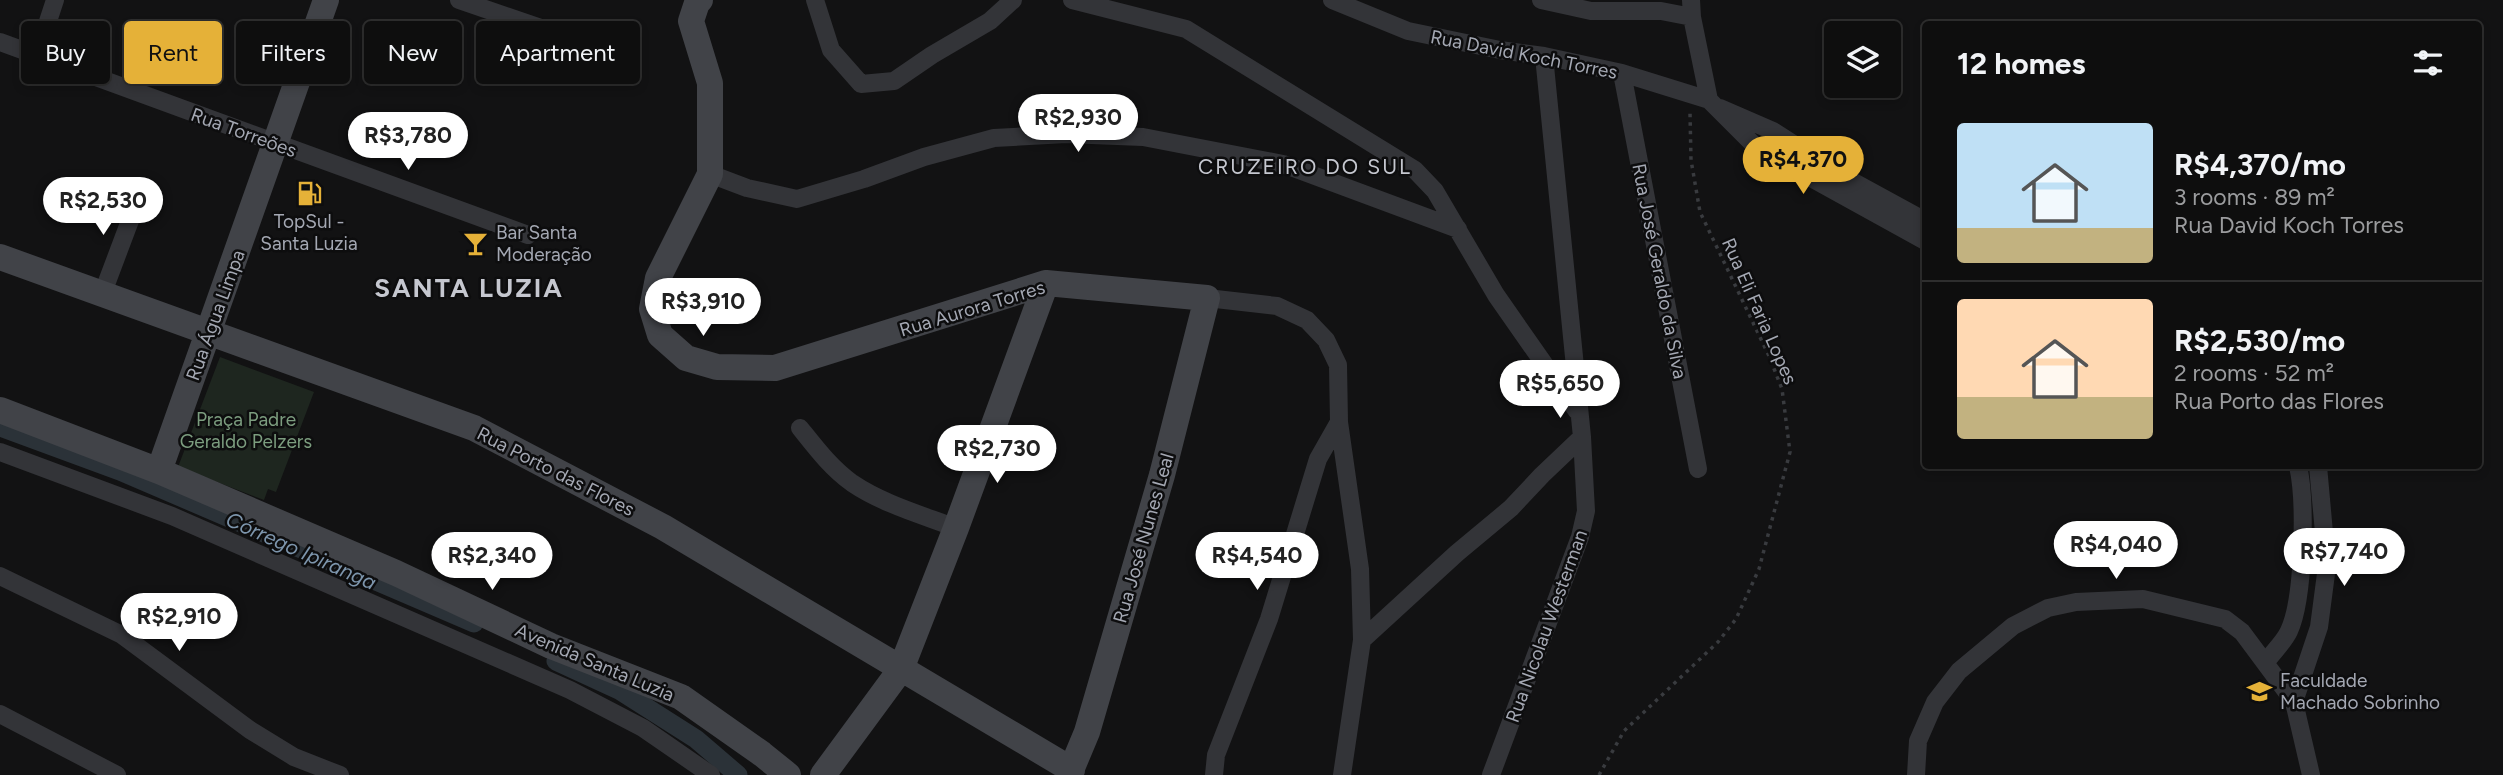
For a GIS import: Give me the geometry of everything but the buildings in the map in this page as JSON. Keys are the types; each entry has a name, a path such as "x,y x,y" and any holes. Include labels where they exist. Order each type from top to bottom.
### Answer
{"street":[{"path":"48,21 55,0"},
{"name":"Rua Água Limpa","path":"159,471 327,0"},
{"path":"459,0 520,21"},
{"name":"Rua Aurora Torres","path":"700,0 696,3 691,21 710,83 710,174 658,278 652,309 660,335 686,358 717,368 775,368 1046,283 1277,306 1307,320 1326,340 1338,365 1339,422 1360,569 1362,640 1342,775"},
{"path":"815,0 831,50 861,84 894,81 990,21 1013,0"},
{"path":"1072,0 1185,29 1415,170 1435,191 1496,295 1579,414"},
{"name":"Rua David Koch Torres","path":"1332,0 1408,31 1622,73 1690,94 1773,131 1848,179 1922,219"},
{"path":"1541,0 1591,11 1691,9 1713,103"},
{"name":"Rua Torreões","path":"0,42 21,49"},
{"name":"Rua Nicolau Westerman","path":"1491,775 1580,537 1586,511 1582,438 1544,56"},
{"name":"Rua José Geraldo da Silva","path":"1622,73 1698,469"},
{"name":"Rua Torreões","path":"110,82 528,235"},
{"name":"Rua David Koch Torres","path":"1713,103 1757,148 1922,239"},
{"path":"710,174 747,188 797,199 925,157 994,138 1066,134 1143,137 1283,164 1458,229"},
{"path":"102,295 140,194"},
{"name":"Rua Porto das Flores","path":"0,257 474,428 663,527 1070,773"},
{"path":"822,775 901,669 1046,283"},
{"name":"Rua José Nunes Leal","path":"1070,773 1087,732 1162,475 1207,298"},
{"name":"Avenida Santa Luzia","path":"0,410 159,471 396,573 551,646 681,697 788,775"},
{"path":"1214,775 1216,755 1269,619 1318,459 1339,422"},
{"path":"800,428 828,463 852,483 883,499 956,528"},
{"path":"1362,640 1457,553 1511,508 1582,438"},
{"name":"Avenida Santa Luzia","path":"0,452 172,516 570,690 643,728 710,775"},
{"path":"2266,662 2288,633 2296,609 2302,531 2299,469"},
{"path":"2294,702 2319,627 2327,566 2318,469"},
{"path":"0,576 122,635 250,730 294,757 340,775"},
{"path":"1916,775 1918,741 1935,702 1959,671 2013,626 2048,608 2076,602 2143,599 2225,619 2242,632 2294,702 2311,775"},
{"path":"0,714 117,775"}],"path":[{"name":"Rua Eli Faria Lopes","path":"1599,775 1624,731 1718,642 1736,619 1759,569 1790,452 1782,389 1700,212 1691,160 1690,94"}],"green space":[{"name":"Praça Padre Geraldo Pelzers","path":"220,357 314,392 276,492 268,489 264,500 178,467"}],"waterway":[{"name":"Córrego Ipiranga","path":"0,427 120,471 474,623"},
{"name":"Córrego Ipiranga","path":"556,661 619,690 696,739 738,775"}],"place":[{"name":"TopSul - Santa Luzia","path":"309,193"},
{"name":"Bar Santa Moderação","path":"476,243"},
{"name":"Faculdade Machado Sobrinho","path":"2260,691"}],"district":[{"name":"CRUZEIRO DO SUL","path":"1305,167"},
{"name":"SANTA LUZIA","path":"469,288"}]}
